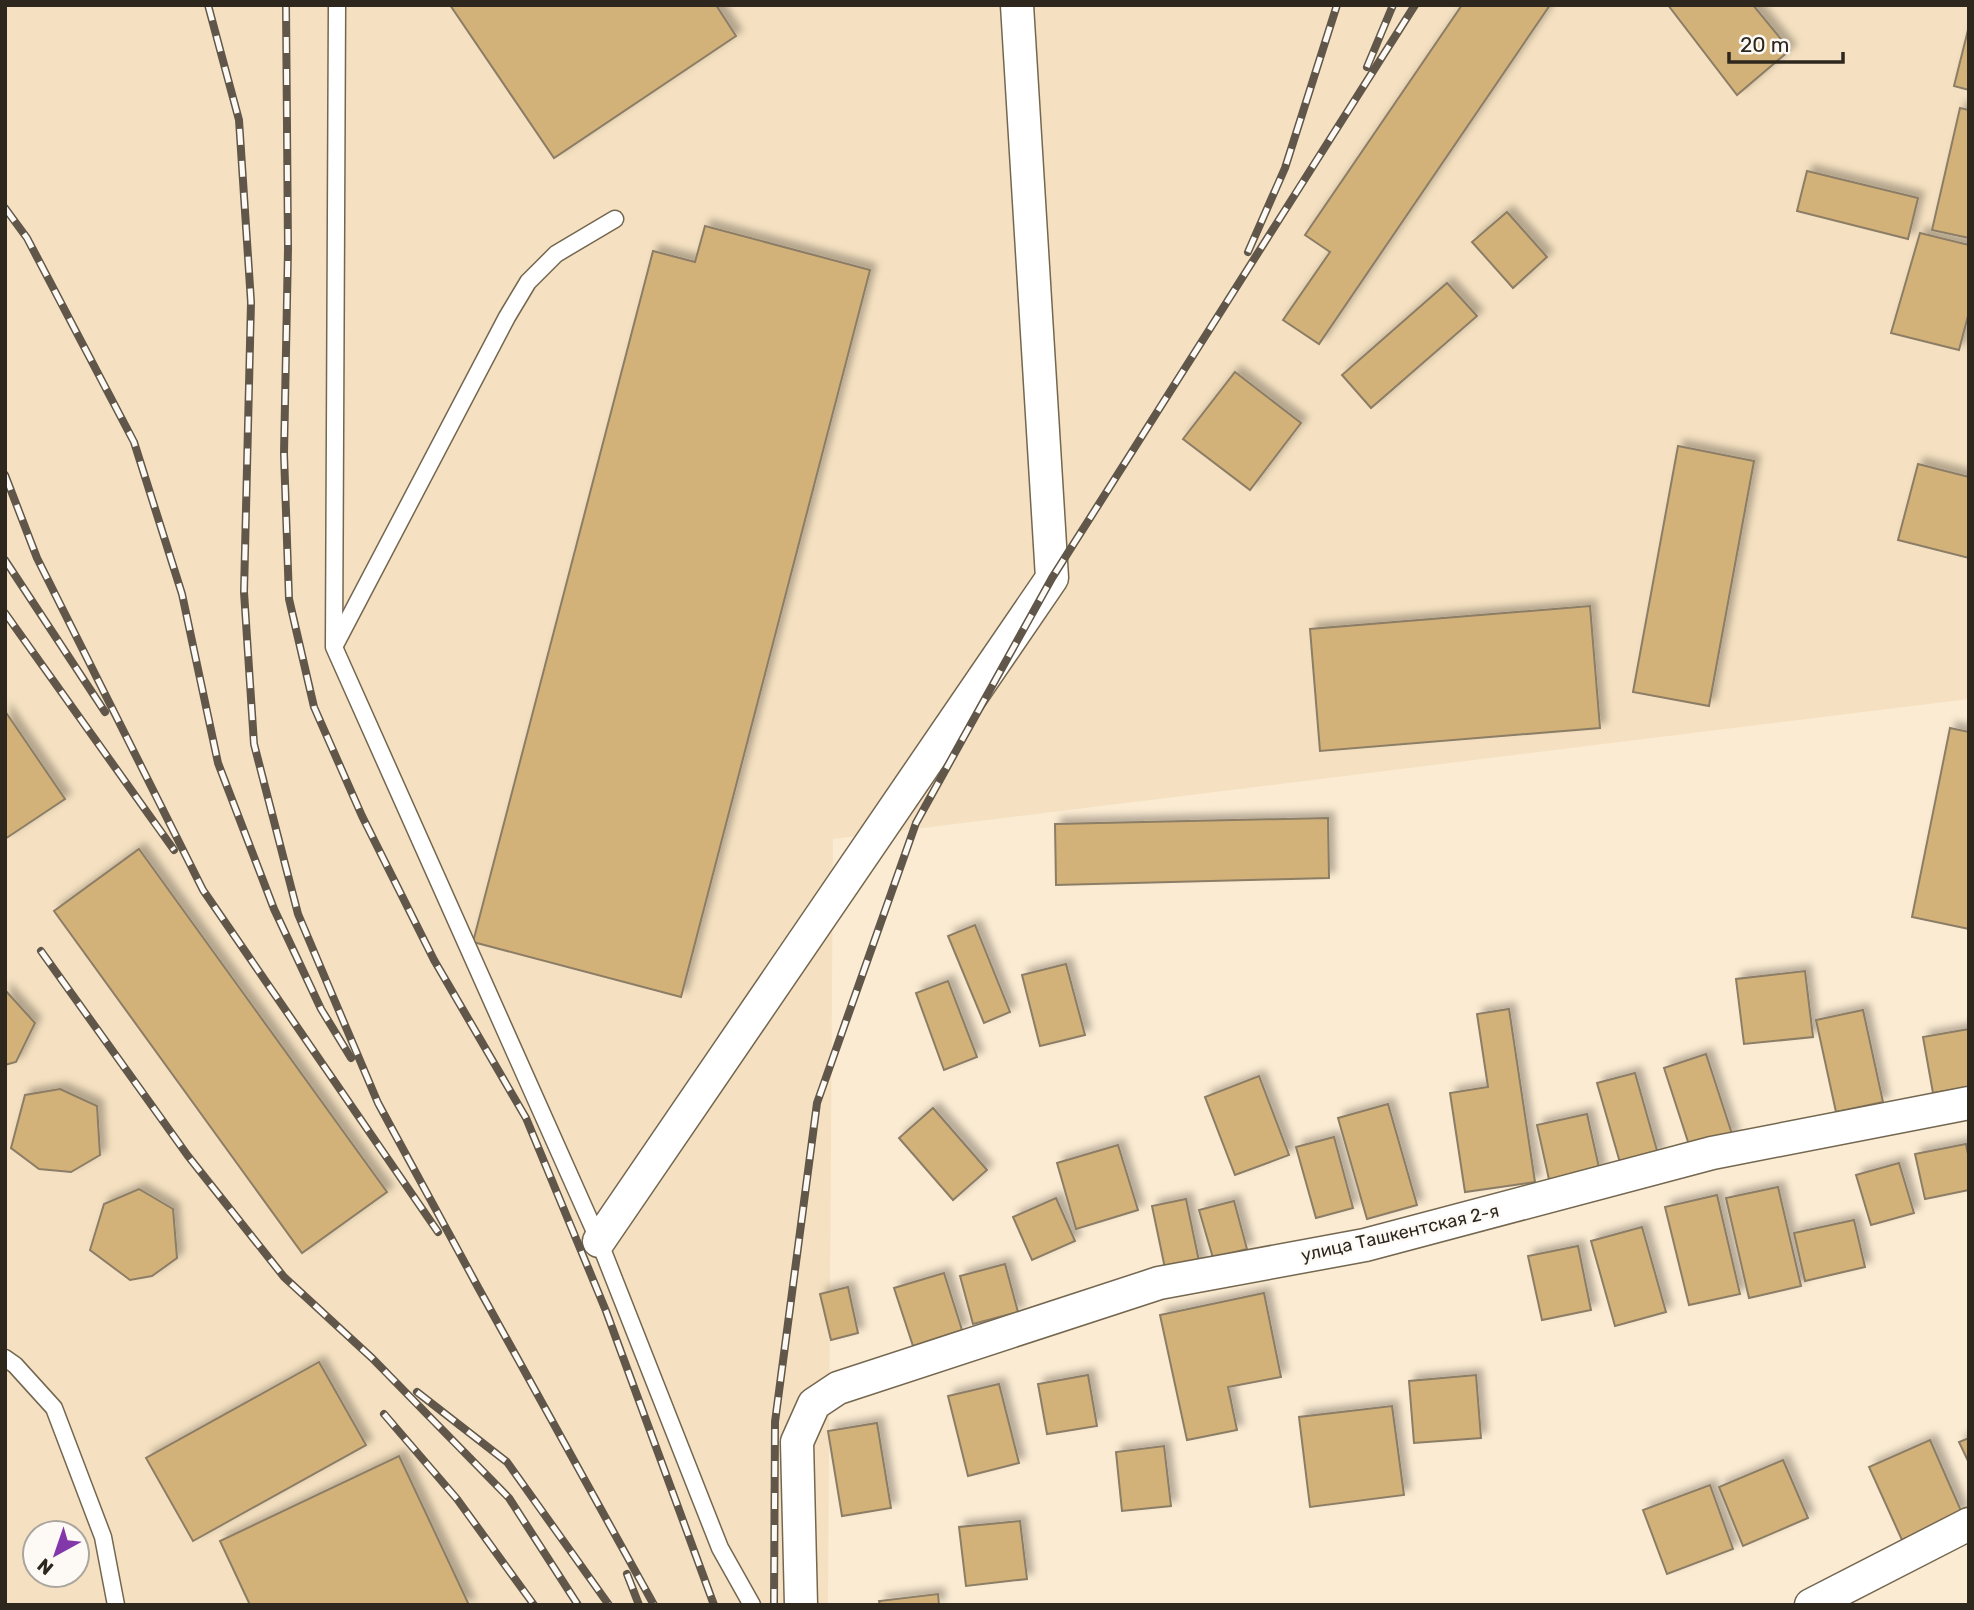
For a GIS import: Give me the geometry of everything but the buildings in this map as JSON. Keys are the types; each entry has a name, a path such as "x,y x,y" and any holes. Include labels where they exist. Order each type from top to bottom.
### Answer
{"street":[{"path":"599,1241 1052,579 1017,5"},
{"name":"улица Ташкентская 2-я","path":"801,1605 797,1442 814,1404 838,1388 1159,1283 1365,1245 1712,1153 1969,1103"},
{"path":"1811,1605 1969,1524"}],"lane":[{"path":"337,5 334,647 599,1241 720,1548 752,1605"},
{"path":"334,647 507,317 528,282 556,254 615,219"},
{"path":"5,1358 15,1364 54,1408 103,1537 117,1605"}],"shaded area":[{"path":"5,5 1969,5 1969,699 833,839 828,1605 5,1605"}],"railway":[{"path":"208,5 239,120 251,302 244,592 254,744 298,914 378,1103 654,1605"},
{"path":"286,5 288,249 284,454 289,599 314,707 362,816 434,960 526,1118 606,1311 714,1605"},
{"path":"1248,252 1285,168 1337,5"},
{"path":"1367,67 1393,5"},
{"path":"774,1605 775,1422 817,1103 916,823 1052,578 1415,5"},
{"path":"5,208 27,238 134,442 182,594 218,763 274,909 321,1009 351,1058"},
{"path":"5,475 37,558 203,890 438,1232"},
{"path":"5,560 105,712"},
{"path":"5,613 174,850"},
{"path":"41,951 188,1156 284,1277 372,1358 509,1498 578,1605"},
{"path":"417,1392 507,1462 609,1605"},
{"path":"384,1414 457,1499 534,1605"},
{"path":"627,1574 639,1605"}]}
